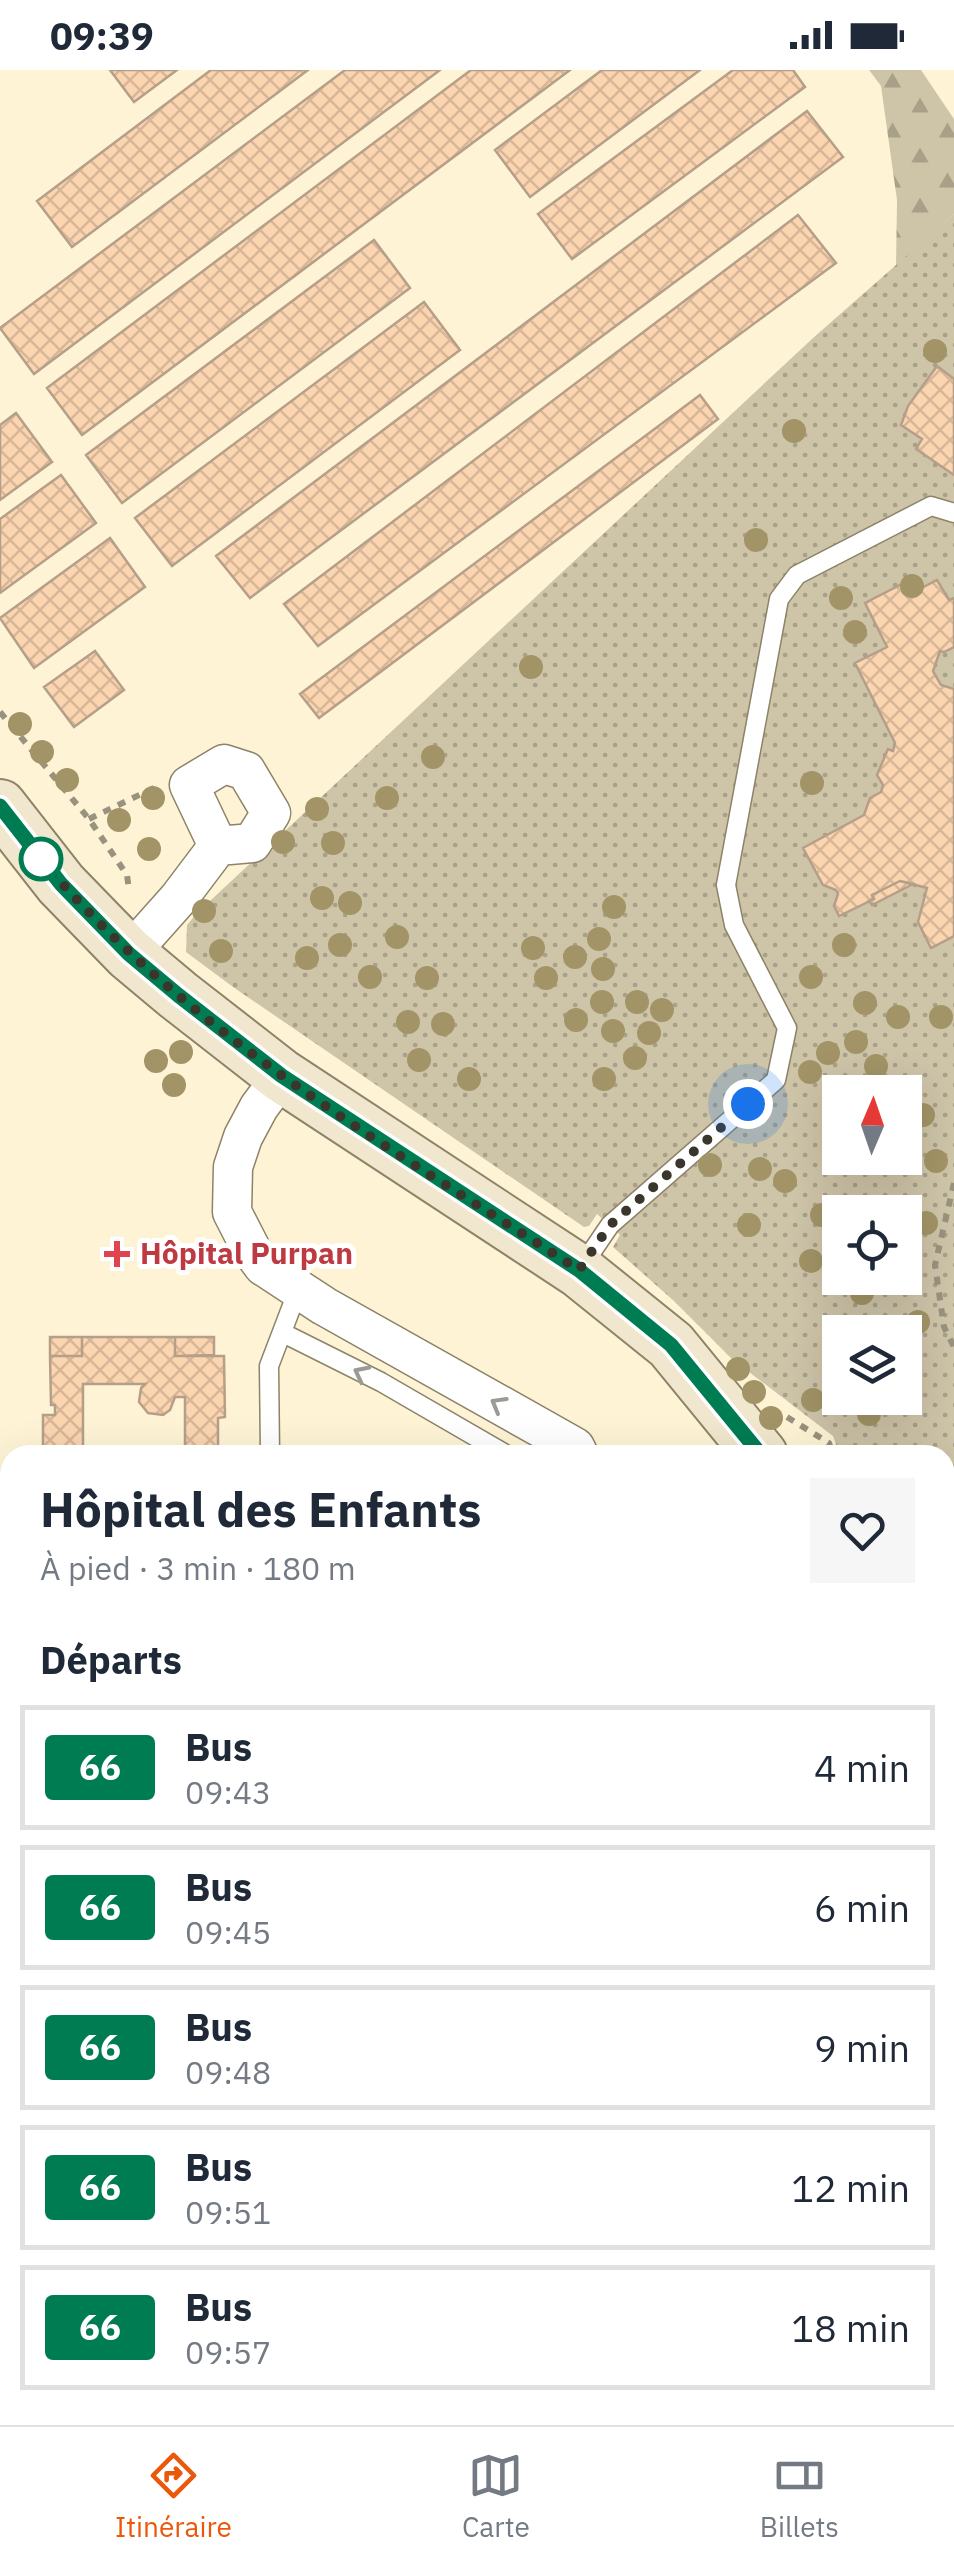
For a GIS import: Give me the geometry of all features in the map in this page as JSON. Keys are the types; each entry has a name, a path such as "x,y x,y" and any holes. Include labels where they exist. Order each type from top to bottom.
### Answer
{"street":[{"path":"129,954 218,846 252,843 271,813 246,770 224,764 188,785 218,846"},
{"path":"0,806 61,884 129,954 282,1076 579,1270 671,1345 753,1445"},
{"path":"282,1076 243,1136 232,1167 232,1212 263,1266 298,1290 571,1445"}],"lane":[{"path":"579,1270 610,1225 776,1080 787,1028 734,926 726,885 779,599 797,576 931,506 954,513"},
{"path":"270,1445 269,1366 298,1290"},
{"path":"283,1333 381,1382 490,1445"}],"path":[{"path":"0,712 89,819 127,876 130,902"},
{"path":"89,819 162,784 188,785"},
{"path":"954,1184 935,1264 944,1327 954,1347"}],"green space":[{"path":"869,70 921,70 954,119 954,214 896,267 897,200 881,86"},
{"path":"954,214 954,1445 836,1445 833,1436 732,1359 613,1247 620,1235 597,1214 584,1227 233,987 186,952 187,925 813,338"}],"building":[{"path":"110,70 177,70 134,102"},
{"path":"211,70 308,70 72,247 37,201"},
{"path":"345,70 440,70 34,374 0,328"},
{"path":"471,70 570,70 82,435 47,388"},
{"path":"602,70 700,70 530,197 495,150"},
{"path":"733,70 793,70 805,87 572,259 538,214"},
{"path":"807,111 843,157 250,598 216,556"},
{"path":"798,215 836,263 318,646 284,604"},
{"path":"374,240 410,288 122,503 86,455"},
{"path":"424,302 460,350 172,566 135,518"},
{"path":"937,366 954,379 954,475 916,449 922,439 901,425 908,406"},
{"path":"700,395 718,419 319,718 300,694"},
{"path":"16,413 52,462 0,500 0,425"},
{"path":"61,475 96,523 0,593 0,519"},
{"path":"110,538 145,587 34,668 0,618"},
{"path":"937,580 949,600 954,598 954,647 940,651 933,671 941,685 954,689 954,936 931,948 918,922 927,888 900,881 839,916 834,906 836,890 823,885 803,848 864,815 870,798 881,792 883,785 877,775 888,749 893,751 895,743 855,663 887,647 865,603 904,583 910,594"},
{"path":"95,651 124,690 74,727 44,687"},
{"path":"900,881 913,884 872,905 869,901 874,899 872,895"},
{"path":"50,1337 82,1337 82,1356 50,1356"},
{"path":"82,1337 175,1337 175,1356 224,1356 225,1417 218,1418 218,1445 185,1445 185,1397 175,1397 170,1410 163,1415 148,1413 139,1402 145,1384 83,1384 83,1445 43,1445 43,1415 55,1415 55,1405 51,1405 50,1356 82,1356"},
{"path":"175,1337 214,1337 214,1355 175,1356"}],"bus line":[{"name":"66","path":"0,806 61,884 129,954 282,1076 579,1270 671,1345 753,1445"}],"place":[{"name":"Hôpital Purpan","path":"117,1254"}],"route":[{"path":"41,859 129,954 282,1076 579,1270 610,1225 748,1104"}]}
